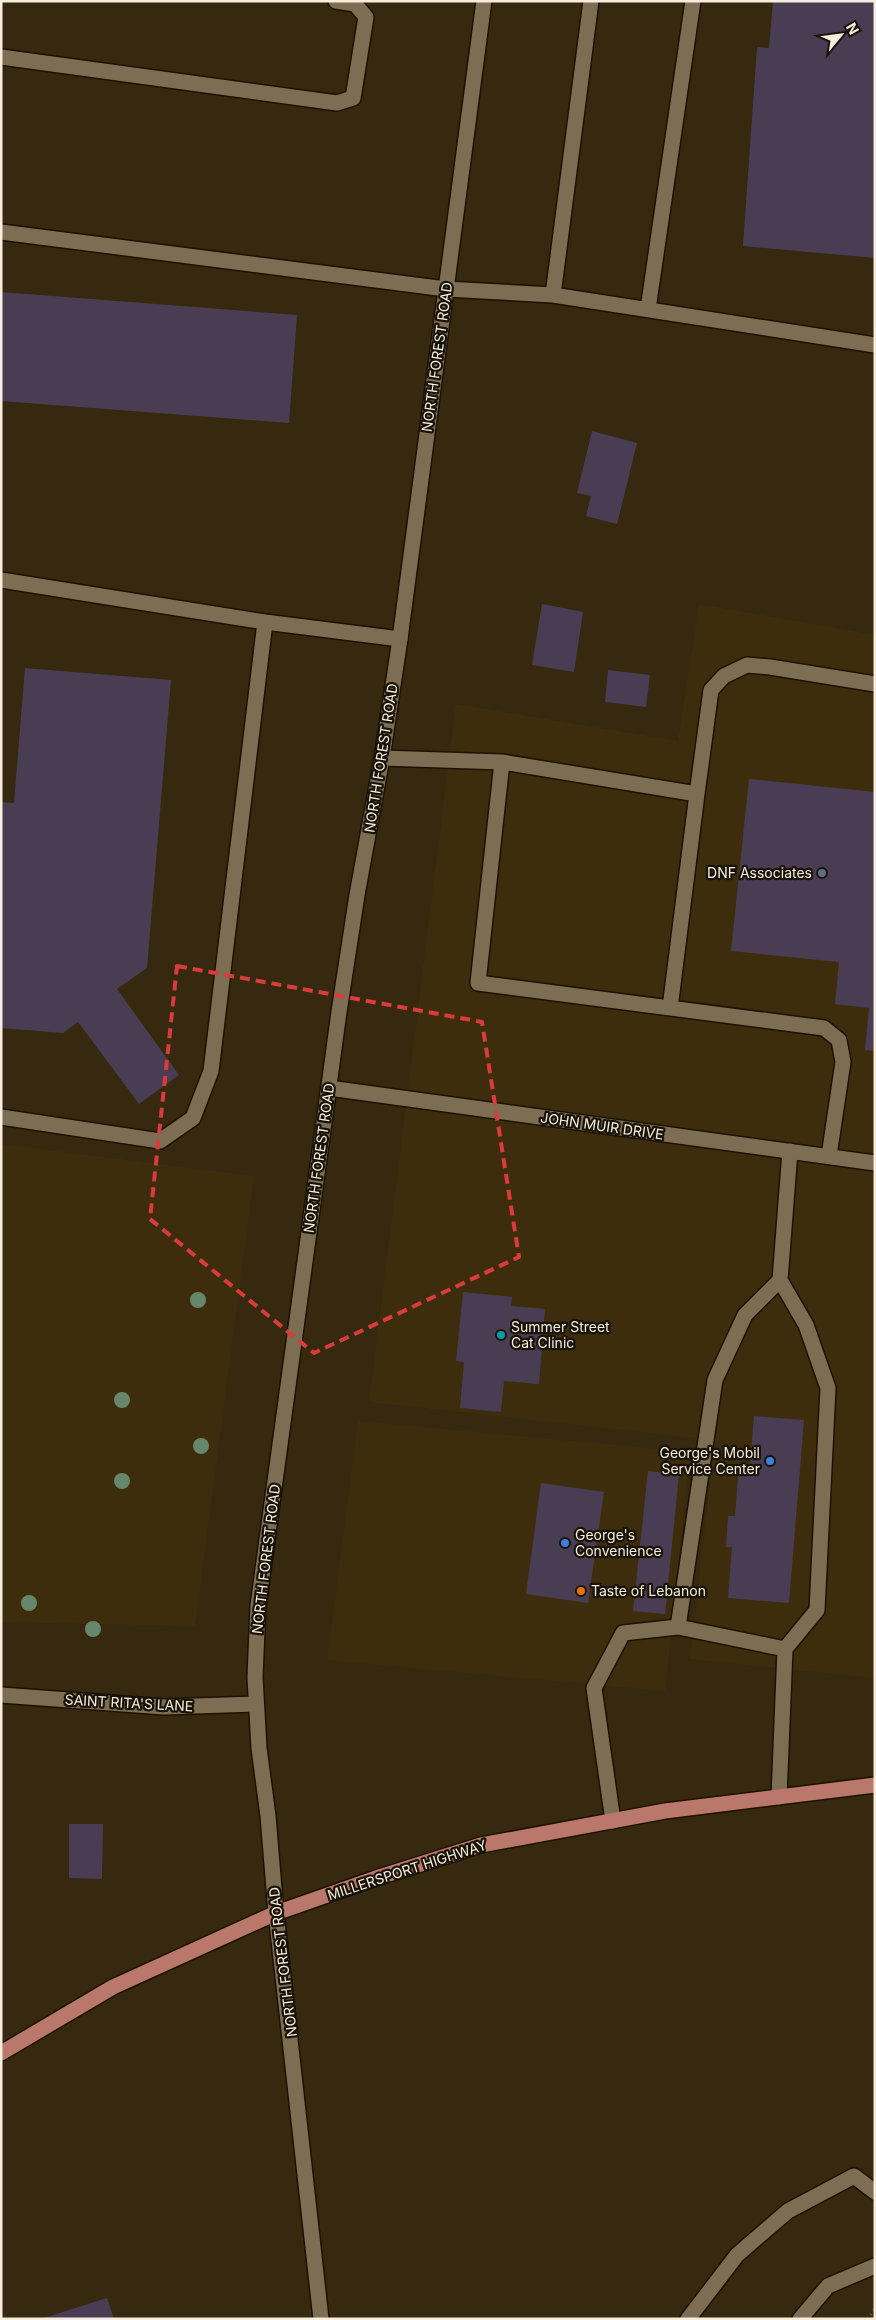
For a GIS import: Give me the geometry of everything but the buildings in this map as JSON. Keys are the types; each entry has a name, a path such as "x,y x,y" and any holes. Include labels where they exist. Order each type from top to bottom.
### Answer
{"main road":[{"name":"MILLERSPORT HIGHWAY","path":"1,2053 113,1987 276,1913 376,1878 481,1845 666,1811 875,1785"}],"street":[{"path":"1,57 337,103 352,98 366,17 356,4 336,1"},
{"name":"NORTH FOREST ROAD","path":"321,2319 276,1913 256,1704 255,1646 258,1606 329,1088 357,895 382,758 400,639 484,1"},
{"path":"553,295 591,1"},
{"path":"648,309 693,1"},
{"path":"1,232 446,289 553,295 875,345"},
{"path":"1,580 265,622 400,639"},
{"path":"1,1117 160,1141 193,1118 211,1071 265,622"},
{"path":"670,1008 711,690 724,676 747,665 875,684"},
{"path":"382,758 502,762 697,794"},
{"path":"502,762 478,983 824,1028 839,1040 843,1062 829,1156"},
{"name":"JOHN MUIR DRIVE","path":"329,1088 875,1163"},
{"path":"779,1797 786,1649 817,1610 828,1388 806,1325 780,1280 790,1151"},
{"path":"678,1627 716,1380 745,1315 780,1280"},
{"path":"613,1821 594,1688 623,1633 678,1627 786,1649"},
{"name":"SAINT RITA'S LANE","path":"1,1695 164,1707 256,1704"},
{"path":"688,2319 737,2255 788,2211 854,2176 875,2192"},
{"path":"800,2319 828,2286 875,2266"}],"path":[{"path":"868,2319 875,2308"}],"highlighted area":[{"path":"177,966 482,1022 519,1257 314,1353 150,1219"}],"shaded area":[{"path":"699,604 875,635 875,1678 690,1659 715,1440 369,1402 456,704 678,741"},
{"path":"1,1144 254,1176 195,1626 1,1622"},
{"path":"358,1421 690,1452 665,1691 327,1660"}],"place":[{"name":"DNF Associates","path":"822,873"},
{"name":"Summer Street Cat Clinic","path":"501,1335"},
{"name":"George's Mobil Service Center","path":"770,1461"},
{"name":"George's Convenience","path":"565,1543"},
{"name":"Taste of Lebanon","path":"581,1591"}]}
